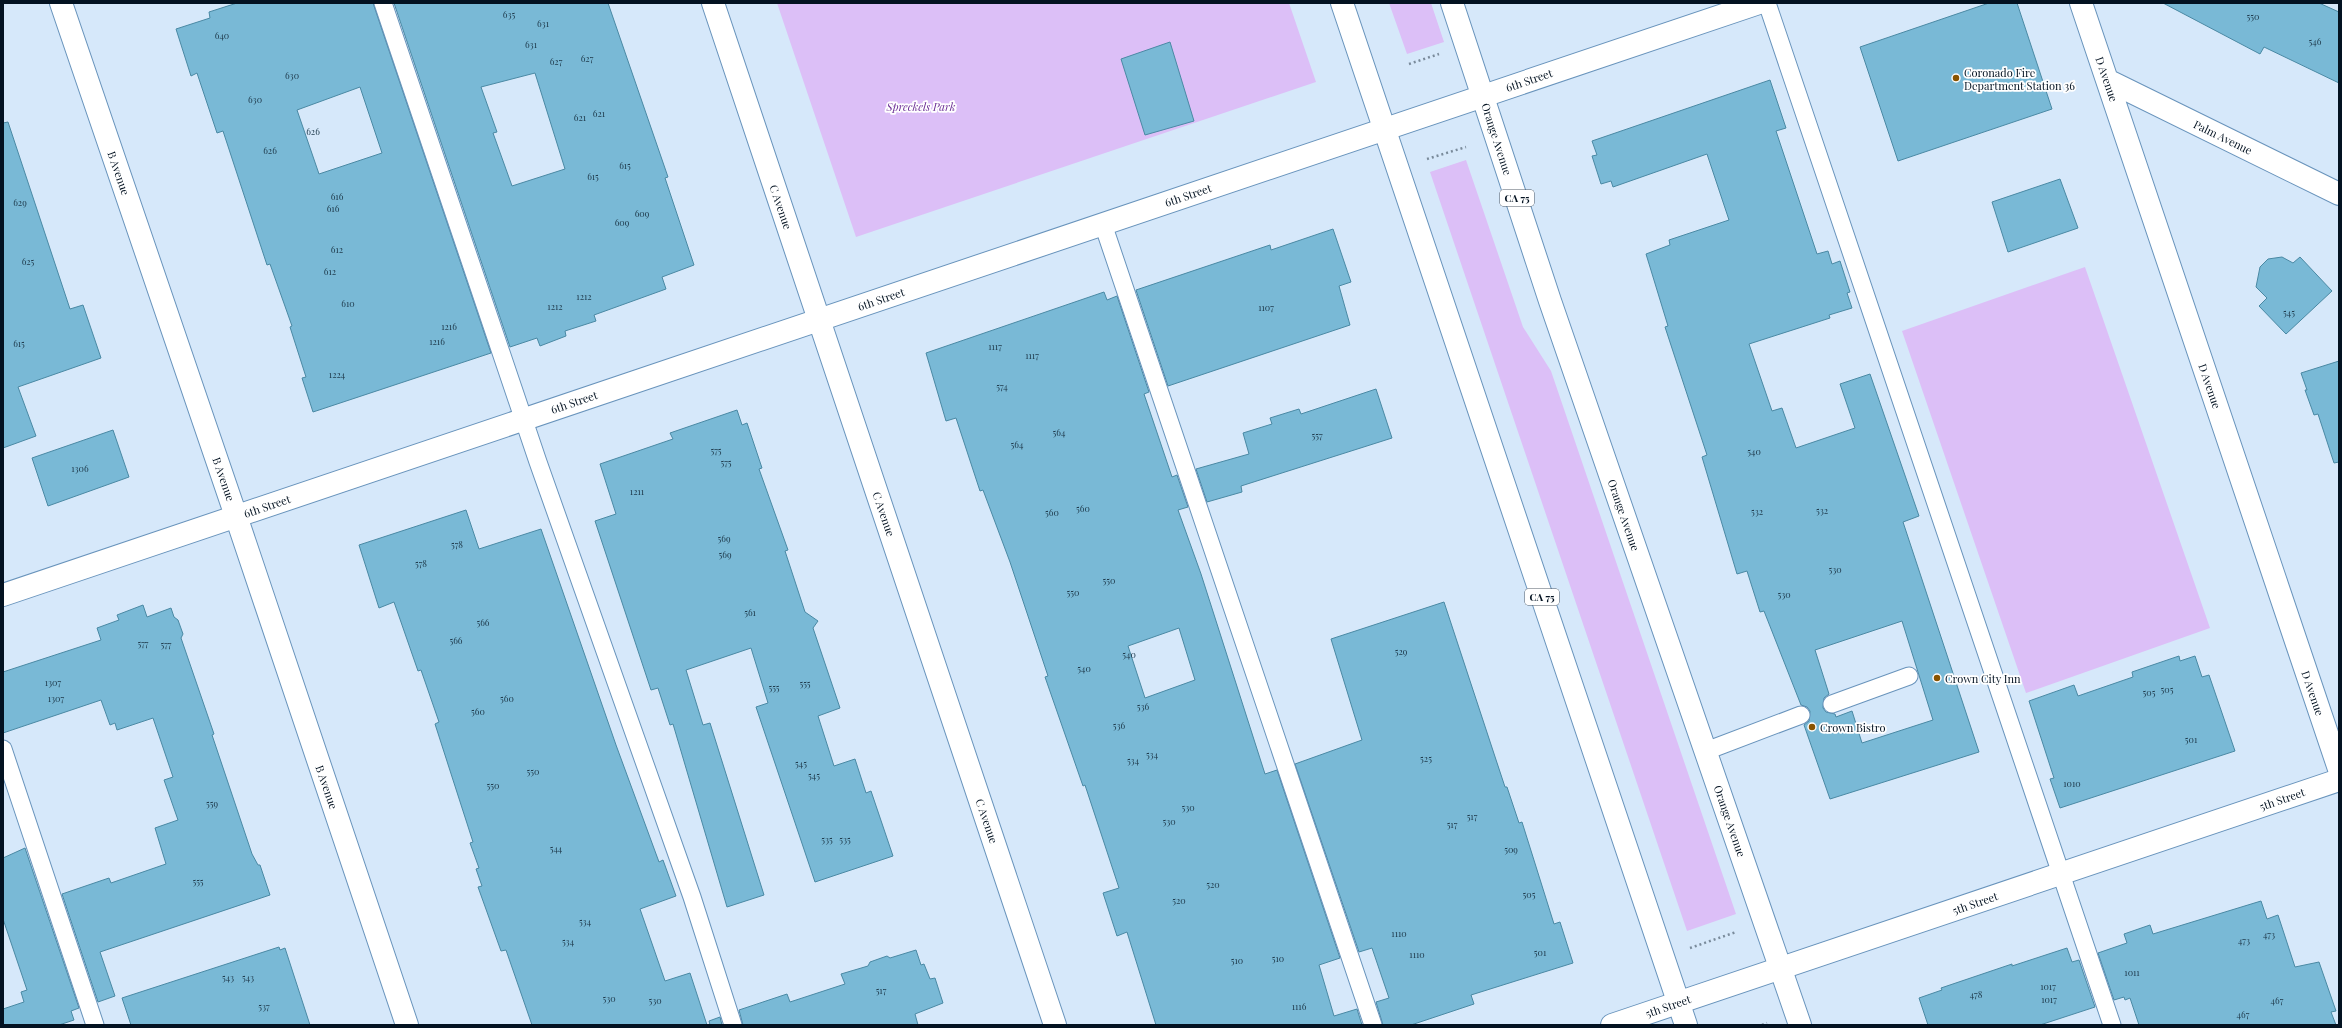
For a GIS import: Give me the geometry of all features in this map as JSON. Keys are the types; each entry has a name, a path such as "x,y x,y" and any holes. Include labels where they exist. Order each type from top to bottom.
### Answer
{"main road":[{"name":"B Avenue","path":"61,3 236,516 407,1025"},
{"name":"C Avenue","path":"713,3 1055,1025"},
{"name":"CA 75","path":"1342,3 1686,1025"},
{"name":"Orange Avenue","path":"1452,3 1550,301 1800,1025"},
{"name":"6th Street","path":"3,595 1759,3"},
{"name":"D Avenue","path":"2081,3 2339,769"},
{"name":"Palm Avenue","path":"2107,80 2339,194"},
{"name":"5th Street","path":"1612,1025 2339,780"}],"lane":[{"path":"383,3 523,419 689,889 733,1025"},
{"path":"1767,3 2112,1025"},
{"path":"1103,224 1373,1025"},
{"path":"1832,704 1909,676"},
{"path":"1706,751 1801,715"},
{"path":"3,749 95,1025"}],"path":[{"path":"1409,64 1443,52"},
{"path":"1425,160 1466,146"},
{"path":"1690,948 1739,931"}],"green space":[{"name":"Spreckels Park","path":"777,3 1289,3 1316,82 856,237"},
{"path":"1389,3 1431,3 1444,42 1407,54"},
{"path":"1466,160 1523,327 1551,371 1736,914 1687,931 1430,172"},
{"path":"2085,267 2210,628 2026,693 1902,331"}],"building":[{"path":"237,3 373,3 491,353 313,412 302,378 306,377 290,327 292,326 270,264 267,265 223,131 217,133 197,73 191,76 176,29 210,18 209,12","holes":["360,87 382,153 319,174 297,110"]},
{"path":"394,3 608,3 668,177 665,178 694,265 662,277 666,289 594,315 596,321 565,331 566,336 540,346 537,338 510,347","holes":["535,73 565,169 512,186 493,133 497,132 481,87"]},
{"name":"Coronado Fire Department Station 36","path":"1989,3 2017,3 2052,109 1898,161 1860,47"},
{"path":"2163,3 2319,3 2339,12 2339,83 2264,47 2260,54"},
{"path":"1170,42 1194,121 1145,135 1121,59"},
{"path":"1770,80 1786,128 1776,131 1817,254 1828,251 1832,264 1840,261 1850,292 1847,293 1852,308 1829,315 1830,318 1749,344 1772,411 1782,408 1796,448 1855,428 1840,384 1870,374 1919,516 1903,522 1979,752 1830,799 1804,725 1809,721 1810,711 1807,707 1801,705 1764,611 1760,612 1747,571 1737,574 1702,457 1707,455 1665,327 1668,326 1646,254 1670,245 1669,240 1729,220 1707,154 1613,187 1611,181 1601,184 1592,156 1597,155 1592,141","holes":["1902,621 1933,720 1862,743 1852,711 1836,717 1835,714 1826,712 1823,708 1824,698 1829,694 1815,650"]},
{"path":"8,122 70,309 83,305 101,358 18,387 36,436 3,448 3,123"},
{"path":"2060,179 2078,228 2008,252 1992,202"},
{"path":"1333,229 1351,282 1339,286 1350,325 1168,386 1136,290 1270,245 1271,250"},
{"path":"2282,257 2293,263 2300,257 2332,291 2286,334 2259,306 2267,298 2256,287 2260,267 2268,259"},
{"path":"1104,292 1107,300 1117,296 1149,392 1144,394 1172,477 1177,475 1188,507 1178,510 1201,574 1265,774 1277,770 1340,958 1319,965 1334,1016 1357,1009 1362,1025 1156,1025 1127,932 1117,936 1103,893 1119,888 1085,785 1083,786 1045,677 1048,676 1010,562 983,490 980,491 956,418 946,421 926,353","holes":["1179,628 1195,680 1145,698 1128,646"]},
{"path":"2339,361 2339,462 2334,463 2318,414 2314,415 2305,390 2307,390 2301,373"},
{"path":"1376,389 1392,438 1241,486 1242,492 1207,502 1196,469 1249,454 1243,433 1272,424 1270,418 1299,409 1301,414"},
{"path":"737,410 742,425 747,423 762,468 759,469 788,550 785,551 805,612 818,621 813,628 840,708 818,716 834,766 855,759 866,793 871,791 893,856 815,882 756,707 768,703 751,648 686,670 703,725 710,723 764,895 727,907 673,724 670,725 658,688 651,690 595,521 616,514 600,464 673,439 670,433"},
{"path":"113,430 129,477 48,506 32,458"},
{"path":"466,510 479,549 541,529 616,745 659,862 663,860 676,896 640,909 665,981 690,973 707,1025 532,1025 506,950 501,951 478,887 482,886 476,869 479,868 470,843 473,842 435,724 439,722 421,670 418,671 394,602 379,608 359,545"},
{"path":"1444,602 1505,787 1507,787 1519,823 1522,822 1554,924 1560,922 1573,963 1471,995 1474,1004 1411,1025 1383,1025 1376,1002 1389,998 1372,948 1359,952 1295,764 1362,740 1331,639"},
{"path":"143,605 147,617 171,608 174,617 178,620 183,634 181,638 214,734 212,735 252,854 258,865 260,865 270,895 100,952 115,996 98,1002 62,894 109,878 111,883 166,864 155,828 178,820 164,780 173,777 153,718 117,730 115,723 110,725 101,700 3,733 3,672 101,640 97,628 119,620 117,615"},
{"path":"2179,656 2180,661 2195,656 2202,677 2209,675 2235,751 2060,808 2050,779 2054,778 2029,701 2074,685 2078,696 2133,677 2132,672"},
{"path":"25,848 79,1008 71,1011 74,1020 59,1025 3,1025 3,1009 24,1002 21,992 27,990 3,919 3,858"},
{"path":"2261,901 2267,919 2278,915 2295,967 2319,962 2336,1011 2331,1012 2336,1025 2139,1025 2130,998 2125,1000 2124,997 2114,1000 2098,953 2127,943 2124,934 2150,925 2153,934"},
{"path":"279,947 280,950 285,948 310,1025 131,1025 122,998"},
{"path":"2067,948 2072,962 2079,960 2095,1007 2040,1025 1928,1025 1919,998 1942,990 1941,988 2012,964 2012,966"},
{"path":"916,950 921,965 924,964 930,979 935,978 943,1003 915,1014 918,1025 743,1025 739,1010 787,994 790,1002 845,984 841,974 868,966 870,962 887,956 890,958"},
{"path":"720,1017 722,1025 710,1025 709,1021"}],"place":[{"name":"Coronado Fire Department Station 36","path":"1956,78"},
{"name":"Crown City Inn","path":"1937,678"},
{"name":"Crown Bistro","path":"1812,727"}]}
